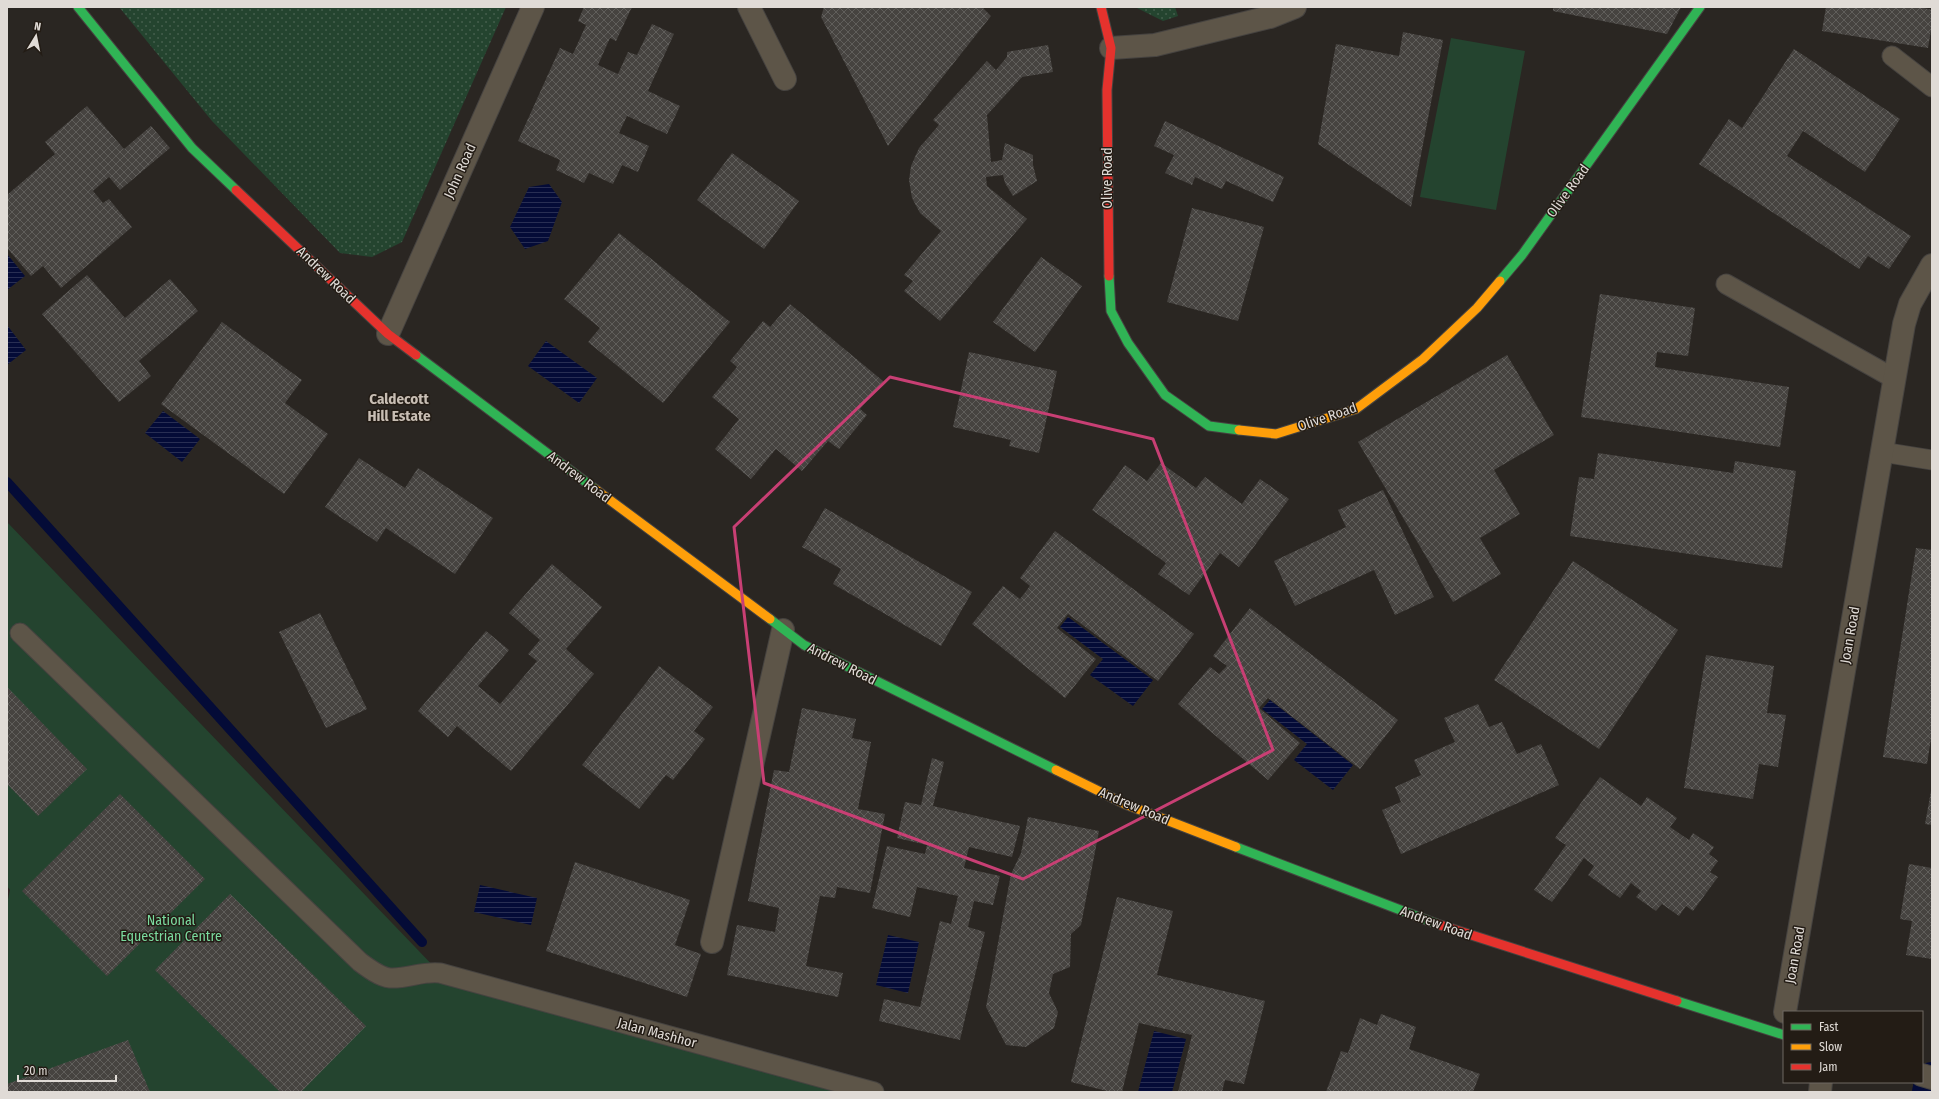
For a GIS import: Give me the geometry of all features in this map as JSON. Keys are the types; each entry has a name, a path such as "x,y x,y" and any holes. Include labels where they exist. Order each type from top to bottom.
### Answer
{"street":[{"name":"Andrew Road","path":"78,7 192,148 388,334 805,646 1124,804 1455,931 1783,1029"},
{"name":"John Road","path":"388,334 533,7"},
{"path":"749,7 785,79"},
{"name":"Olive Road","path":"1101,7 1111,48 1107,90 1107,254 1111,311 1128,343 1165,394 1209,426 1276,434 1356,409 1423,359 1477,308 1522,255 1700,7"},
{"path":"1111,48 1155,45 1270,17 1295,7"},
{"name":"Joan Road","path":"1785,1011 1906,314 1932,265"},
{"path":"712,942 783,630"}],"lane":[{"path":"1892,56 1932,87"},
{"path":"1726,284 1895,379"},
{"path":"1882,452 1932,460"},
{"name":"Jalan Mashhor","path":"20,633 360,962 373,971 389,978 412,976 421,973 440,973 874,1092"}],"highlighted area":[{"path":"890,377 1153,439 1273,750 1023,879 764,783 734,527"}],"green space":[{"path":"119,7 506,7 402,242 372,257 340,253 212,121"},
{"path":"1135,7 1175,7 1178,16 1163,21"},
{"path":"1451,38 1525,51 1496,210 1420,197"},
{"name":"National Equestrian Centre","path":"7,522 440,973 879,1092 7,1092 7,904 10,890 7,886"}],"shaded area":[{"path":"549,184 562,202 548,241 525,249 510,227 529,187"},
{"path":"7,254 25,276 7,290"},
{"path":"7,325 26,350 7,365"},
{"path":"546,341 597,378 579,403 528,366"},
{"path":"163,411 200,439 182,462 145,433"},
{"path":"1068,617 1153,680 1133,706 1090,675 1103,659 1060,627"},
{"path":"1270,700 1353,765 1333,790 1294,760 1307,744 1262,709"},
{"path":"480,885 537,898 531,925 474,912"},
{"path":"888,935 919,942 908,993 876,985"},
{"path":"1154,1031 1186,1039 1172,1092 1138,1092"}],"building":[{"path":"584,7 632,7 616,41 610,38 598,65 618,74 628,52 637,55 652,24 674,34 648,91 680,106 667,134 627,116 619,133 649,146 638,172 622,165 613,184 589,173 584,183 556,170 560,160 518,141 560,48 573,54 586,25 578,21"},
{"path":"824,7 982,7 991,16 888,146 821,17"},
{"path":"1553,7 1681,7 1667,34 1553,11"},
{"path":"1826,7 1920,7 1932,10 1932,24 1928,48 1822,31"},
{"path":"1403,32 1443,40 1411,207 1318,144 1336,44 1399,56"},
{"path":"1048,45 1053,72 1022,77 987,115 991,162 1002,160 1005,143 1033,155 1033,165 1037,181 1013,196 1005,183 1003,175 986,177 987,186 1027,219 940,321 904,291 913,281 904,275 941,231 920,213 912,198 909,180 911,166 919,148 939,125 933,120 987,61 996,70 1007,57 1007,52"},
{"path":"1794,49 1900,119 1865,172 1803,131 1787,156 1911,236 1889,269 1868,256 1859,269 1699,164 1729,119 1742,128"},
{"path":"87,106 124,149 151,126 170,148 120,190 109,177 93,191 103,203 109,199 132,227 61,288 43,266 31,276 7,248 7,195 55,154 45,142"},
{"path":"1165,121 1284,177 1273,202 1226,181 1222,189 1195,177 1192,185 1165,173 1174,155 1154,146"},
{"path":"732,153 799,201 764,249 697,200"},
{"path":"1192,208 1264,227 1238,321 1167,302"},
{"path":"619,233 730,322 663,403 588,342 600,328 564,299"},
{"path":"1041,257 1082,286 1035,352 993,322"},
{"path":"87,275 125,318 170,279 198,311 139,361 151,376 119,402 42,314"},
{"path":"1600,294 1695,308 1688,356 1657,352 1655,367 1789,387 1780,447 1581,417"},
{"path":"790,304 883,381 860,409 867,415 839,449 828,441 802,471 776,449 751,479 715,449 739,419 712,397 737,367 730,361 763,321 770,327"},
{"path":"222,322 302,380 285,403 328,434 284,494 161,404"},
{"path":"969,352 1057,371 1039,453 1009,446 1011,440 953,427"},
{"path":"1507,355 1554,435 1494,470 1520,514 1480,538 1501,574 1453,602 1358,442"},
{"path":"1598,453 1733,473 1735,461 1796,471 1782,568 1570,536 1579,477 1594,479"},
{"path":"359,458 405,488 418,468 493,518 455,574 386,528 377,542 325,507"},
{"path":"1161,463 1196,488 1205,477 1242,504 1260,479 1289,499 1239,567 1220,553 1189,595 1158,574 1166,563 1092,510 1125,465 1147,481"},
{"path":"1383,490 1434,597 1395,615 1374,570 1295,606 1274,561 1346,527 1338,510"},
{"path":"825,508 972,592 941,646 833,584 841,569 802,547"},
{"path":"1055,531 1194,634 1158,681 1068,614 1057,628 1096,659 1065,698 972,624 1003,586 1020,599 1030,586 1020,578"},
{"path":"1916,548 1932,550 1932,732 1927,764 1883,757"},
{"path":"1573,561 1678,630 1599,749 1494,680"},
{"path":"552,564 602,607 566,649 594,674 511,771 457,726 448,737 418,711 486,631 509,650 478,686 500,704 537,661 528,654 540,640 509,613"},
{"path":"1250,608 1398,720 1360,769 1268,698 1259,708 1300,743 1268,780 1178,704 1210,667 1219,674 1227,666 1213,656"},
{"path":"320,613 367,709 326,728 279,632"},
{"path":"1706,655 1774,666 1767,713 1786,715 1778,767 1759,764 1753,799 1684,788"},
{"path":"659,666 713,707 694,731 705,739 673,780 666,775 639,809 582,765"},
{"path":"7,687 87,769 38,816 7,784"},
{"path":"1478,704 1489,727 1502,722 1517,754 1541,744 1559,785 1401,854 1382,810 1401,802 1395,787 1421,775 1414,760 1455,742 1444,718"},
{"path":"802,708 856,719 852,738 871,742 858,809 885,814 870,893 837,887 835,898 820,896 806,966 843,973 838,997 727,975 737,925 775,932 779,908 748,901 774,770 789,772"},
{"path":"932,758 944,762 933,806 1020,826 1012,857 969,847 964,868 1000,876 993,905 974,901 968,927 985,932 960,1040 879,1021 884,999 920,1007 940,921 951,924 958,896 917,887 910,917 872,908 887,846 925,854 927,845 897,838 905,802 921,805"},
{"path":"1600,777 1641,806 1647,797 1677,818 1670,827 1689,840 1693,833 1714,847 1709,854 1718,861 1710,872 1718,877 1693,911 1686,906 1679,916 1662,904 1656,911 1636,897 1641,891 1631,883 1620,898 1588,875 1594,866 1584,858 1552,902 1534,890 1566,845 1555,838"},
{"path":"1932,791 1932,825 1925,824"},
{"path":"120,794 205,879 107,976 22,891"},
{"path":"1028,817 1099,831 1081,925 1071,934 1070,967 1053,974 1049,993 1058,1012 1054,1028 1026,1047 1006,1045 986,1007 1011,874 1021,853"},
{"path":"575,862 690,900 675,945 701,954 687,997 546,951"},
{"path":"1909,864 1932,868 1932,959 1906,955 1912,921 1900,919"},
{"path":"230,894 366,1026 301,1092 280,1092 155,970"},
{"path":"1117,897 1173,911 1157,975 1265,1001 1244,1084 1225,1080 1222,1092 1178,1092 1192,1035 1139,1023 1122,1092 1111,1092 1071,1082"},
{"path":"1381,1014 1416,1027 1409,1049 1480,1074 1473,1092 1326,1092 1341,1051 1348,1053 1360,1018 1377,1025"},
{"path":"128,1040 150,1092 7,1092 7,1084"}],"waterway":[{"path":"7,482 422,942"},
{"path":"1929,1092 1932,1079"}],"traffic: fast":[{"path":"78,7 192,148 236,190"},
{"path":"1500,281 1522,255 1700,7"},
{"path":"1109,276 1111,311 1128,343 1165,395 1209,426 1239,430"},
{"path":"416,355 595,489"},
{"path":"770,619 804,645 1056,770"},
{"path":"1236,847 1437,924"},
{"path":"1677,1001 1783,1035"}],"traffic: slow":[{"path":"1239,430 1276,434 1356,409 1423,359 1477,308 1500,281"},
{"path":"595,489 770,619"},
{"path":"1056,770 1125,804 1236,847"}],"traffic: jam":[{"path":"1101,7 1111,48 1107,90 1109,276"},
{"path":"236,190 388,334 416,355"},
{"path":"1437,924 1677,1001"}],"district":[{"name":"Caldecott Hill Estate","path":"399,408"}]}
